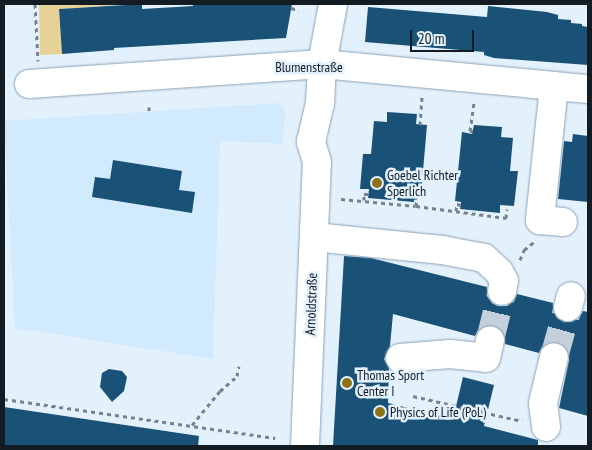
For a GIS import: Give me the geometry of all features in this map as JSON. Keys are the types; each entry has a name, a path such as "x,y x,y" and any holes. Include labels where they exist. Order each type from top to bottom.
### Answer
{"street":[{"name":"Arnoldstraße","path":"305,446 317,162 326,143 320,104 322,64 332,4"},
{"name":"Blumenstraße","path":"33,73 322,64 588,89"},
{"path":"551,221 554,86"},
{"path":"314,228 437,231"},
{"path":"314,228 484,258 491,263 504,281 502,291"},
{"path":"400,358 450,354 486,358 490,340"},
{"path":"546,427 542,403 554,357"}],"path":[{"path":"33,73 35,4"},
{"path":"291,8 299,10"},
{"path":"473,131 470,131 476,79"},
{"path":"364,200 364,194 369,194"},
{"path":"340,198 506,218 507,208"},
{"path":"414,198 417,198 416,206"},
{"path":"456,211 457,204 461,205"},
{"path":"521,269 520,255 535,241 551,221"},
{"path":"192,426 220,391 236,376 239,366"},
{"path":"413,396 546,427"},
{"path":"4,399 275,438"},
{"path":"463,421 466,408"}],"shaded area":[{"path":"39,4 121,5 59,9 62,54 40,55"},
{"path":"277,103 285,109 283,144 220,141 213,359 15,328 4,121"}],"building":[{"path":"142,4 142,9 193,6 193,4 292,4 286,38 114,48 114,50 62,54 59,9"},
{"path":"488,6 547,12 558,15 558,19 571,20 571,23 582,24 582,26 588,27 588,65 494,58 484,55 484,52 365,42 368,7 487,17"},
{"path":"387,112 417,114 416,124 427,125 421,194 414,193 414,202 368,198 369,189 360,189 363,154 371,154 374,121 387,122"},
{"path":"474,125 502,127 501,137 513,138 510,171 518,171 514,206 500,205 500,213 460,209 461,202 455,201 462,132 472,134"},
{"path":"573,134 588,136 588,202 558,199 564,141 572,142"},
{"path":"113,160 182,171 179,190 195,192 192,213 92,197 95,177 110,179"},
{"path":"344,256 371,258 487,287 487,296 492,303 498,306 507,306 514,301 517,294 553,303 553,310 557,318 564,322 571,322 579,318 583,311 588,312 588,416 559,408 569,352 565,346 558,342 549,342 542,347 539,353 505,344 505,335 500,328 494,325 485,325 478,330 475,336 393,314 390,346 384,359 389,368 388,403 453,419 463,377 494,385 484,426 538,440 538,446 333,446"},
{"path":"109,369 122,371 127,377 124,391 112,402 100,387 102,373"},
{"path":"4,407 199,436 198,446 4,446"}],"tunnel":[{"path":"490,340 502,291"},
{"path":"554,357 568,307"}],"place":[{"name":"Goebel Richter Sperlich","path":"377,183"},
{"name":"Thomas Sport Center I","path":"347,383"},
{"name":"Physics of Life (PoL)","path":"380,412"}]}
